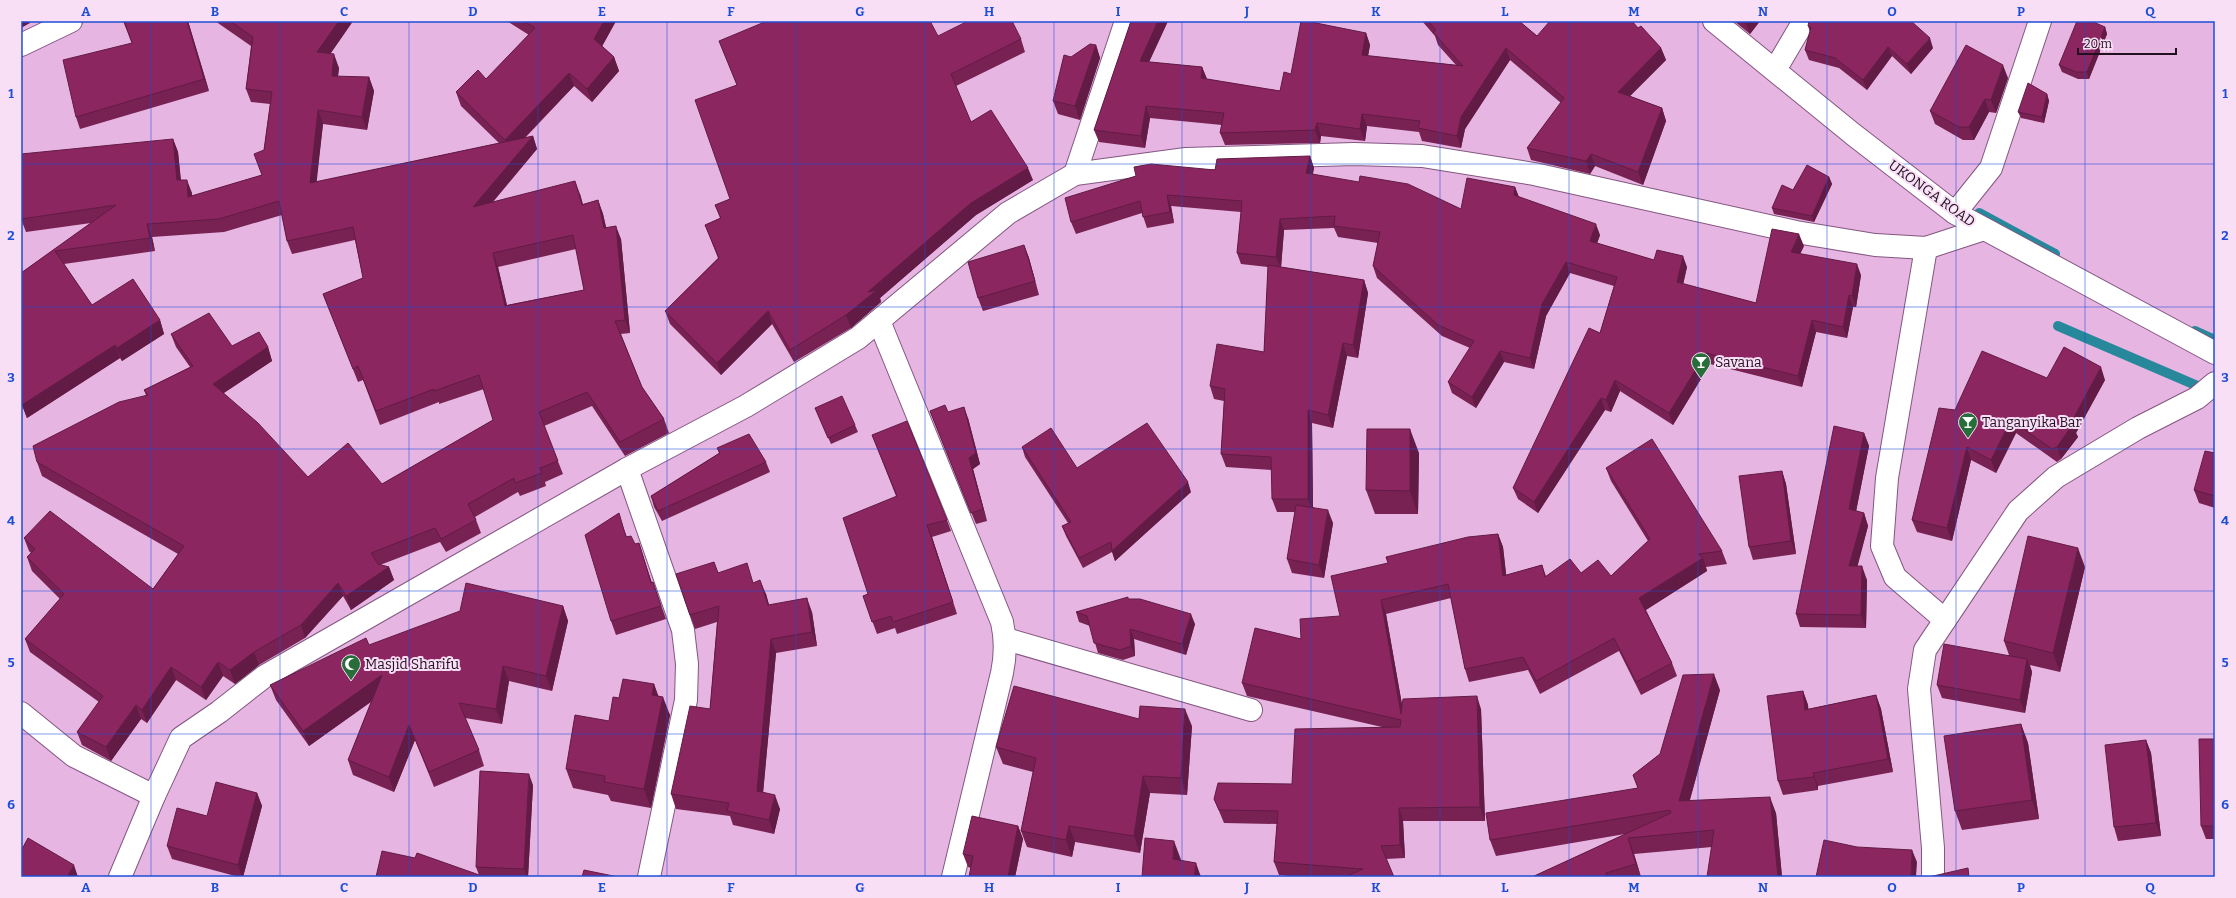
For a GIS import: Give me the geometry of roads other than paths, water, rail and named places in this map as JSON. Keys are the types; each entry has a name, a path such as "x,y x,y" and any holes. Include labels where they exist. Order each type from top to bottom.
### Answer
{"street":[{"path":"21,45 71,21"},
{"path":"1074,174 1126,21"},
{"name":"UKONGA ROAD","path":"1714,21 1854,135 1955,212 2215,353"},
{"path":"1775,70 1804,21"},
{"path":"1955,212 1991,168 2040,21"},
{"path":"120,877 154,796 182,738 219,712 265,676 627,469 746,406 858,338 1008,213 1074,174 1186,158 1354,154 1422,156 1534,174 1796,232 1875,245 1926,248 1984,229"},
{"path":"1926,248 1887,478 1882,546 1895,577 1945,620"},
{"path":"879,321 1002,622 1006,639 1006,653 1002,673 953,877"},
{"path":"1933,877 1933,848 1919,689 1926,650 2018,511 2056,477 2138,428 2196,398 2215,384"},
{"path":"627,469 683,630 688,664 686,700 649,877"},
{"path":"1006,639 1251,710"},
{"path":"21,713 74,756 154,796"}],"waterway":[{"path":"1979,213 2055,254"},
{"path":"2058,326 2207,390"},
{"path":"2195,331 2215,340"}],"place":[{"name":"Savana","path":"1701,379"},
{"name":"Tanganyika Bar","path":"1968,439"},
{"name":"Masjid Sharifu","path":"351,681"}]}
